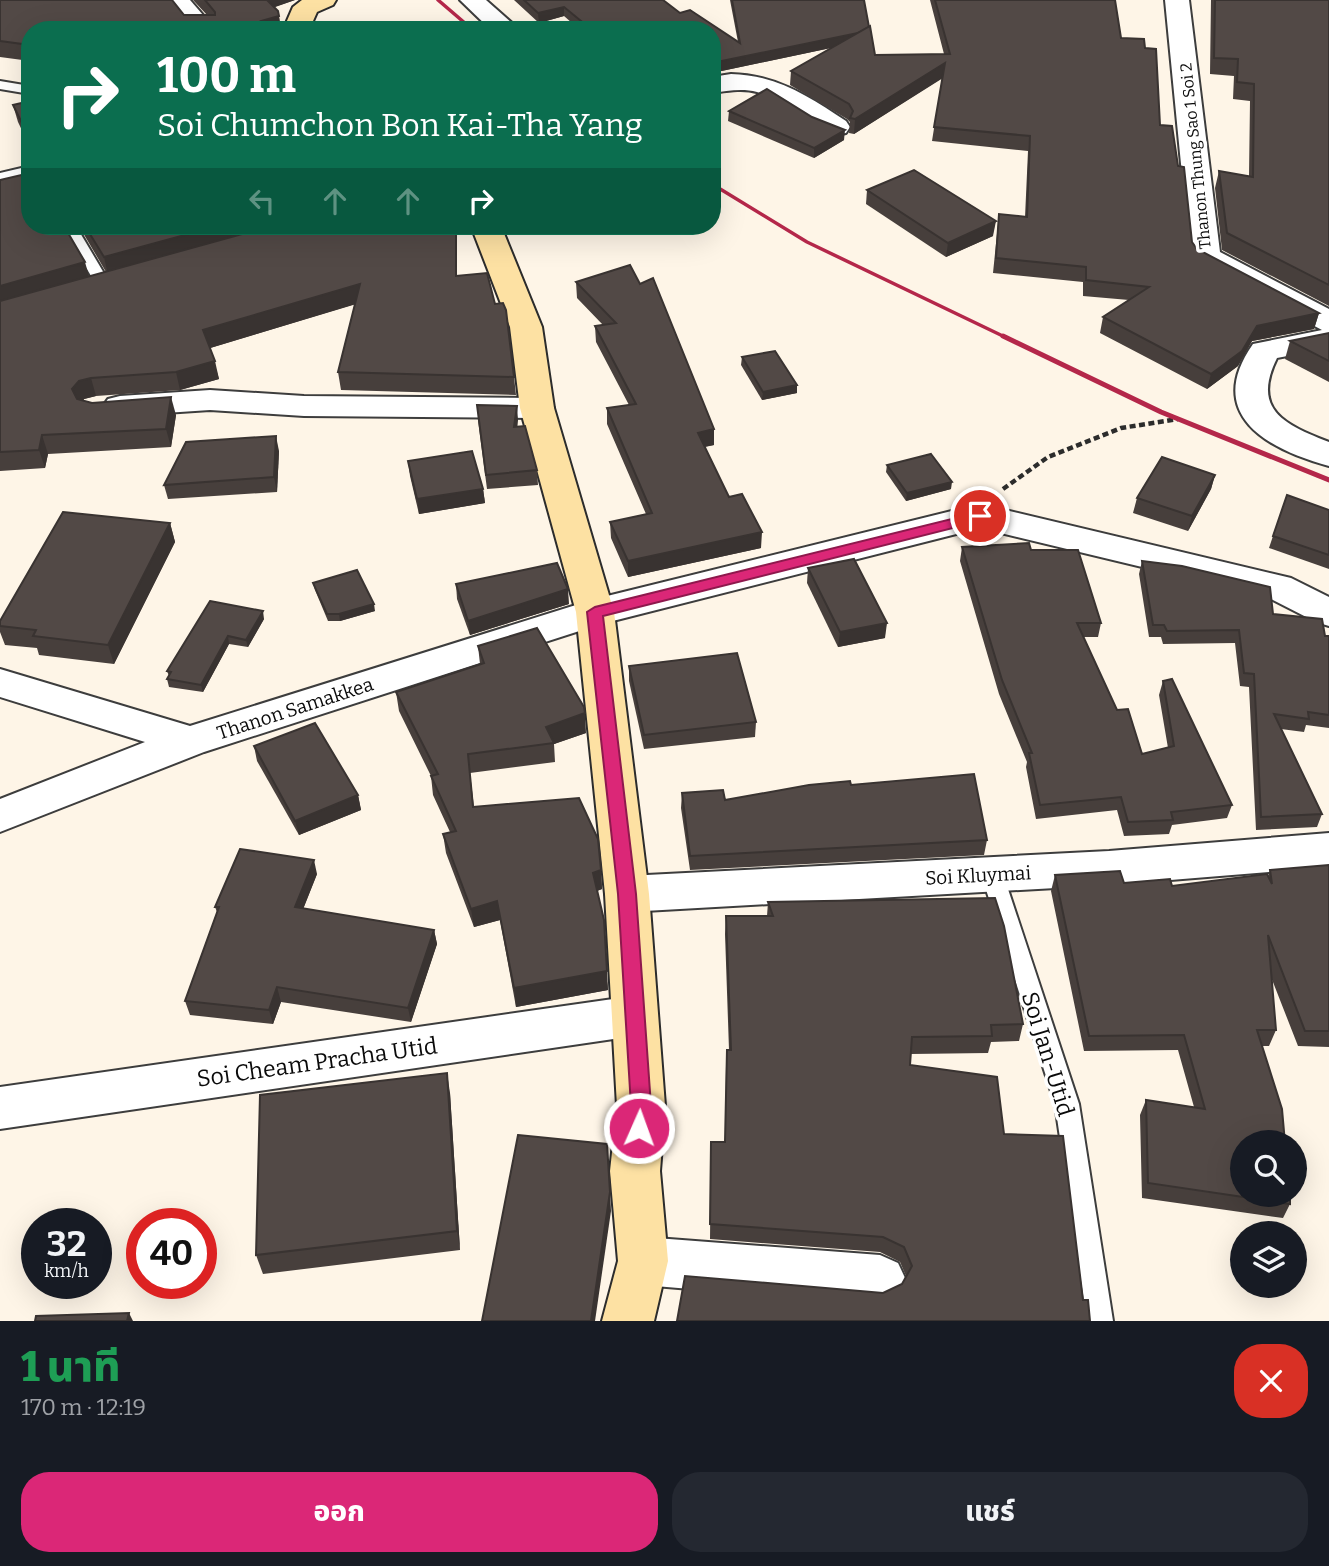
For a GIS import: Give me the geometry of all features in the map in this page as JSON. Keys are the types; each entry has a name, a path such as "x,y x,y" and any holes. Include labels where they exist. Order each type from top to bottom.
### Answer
{"street":[{"path":"177,0 196,21"},
{"path":"472,0 495,21"},
{"name":"Thanon Thung Sao 1 Soi 2","path":"1177,0 1205,256 1329,322"},
{"path":"302,21 315,3"},
{"path":"721,84 748,80 767,85 836,127"},
{"path":"490,235 526,327 537,408 595,612 627,894 641,1106 635,1171 643,1261 628,1321"},
{"path":"1329,338 1264,351 1252,370 1248,391 1251,408 1267,423 1292,440 1329,455"},
{"path":"97,409 210,400 304,406 537,408"},
{"path":"980,516 1278,587 1329,613"},
{"name":"Thanon Samakkea","path":"0,816 190,741 595,612 980,516"},
{"path":"0,683 190,741"},
{"name":"Soi Kluymai","path":"627,894 1109,868 1329,850"},
{"name":"Soi Cheam Pracha Utid","path":"0,1108 634,1016"},
{"path":"643,1261 880,1280"}],"lane":[{"path":"0,85 21,88"},
{"path":"0,177 21,172"},
{"path":"74,235 103,285"},
{"name":"Soi Jan-Utid","path":"992,874 1067,1104 1100,1321"}],"path":[{"path":"980,516 1008,483 1048,457 1121,428 1178,419"}],"building":[{"path":"0,0 172,0 184,15 215,15 205,0 267,0 278,11 279,16 261,21 21,21 21,44 0,41"},
{"path":"524,0 663,0 680,13 690,10 707,21 581,21 564,7 538,13"},
{"path":"732,0 864,0 869,27 858,33 721,61 721,30 740,43"},
{"path":"935,0 1115,0 1121,38 1144,39 1145,48 1156,49 1160,125 1172,126 1178,166 1184,167 1192,242 1197,249 1319,313 1257,326 1242,351 1211,374 1103,317 1149,287 1086,280 1086,267 996,258 999,214 1027,217 1030,136 934,127 945,63 855,119 850,118 853,111 849,104 791,71 870,26 875,55 950,54"},
{"path":"1215,0 1329,0 1329,285 1227,233 1219,171 1253,177 1254,84 1237,82 1238,59 1214,58"},
{"path":"767,89 812,117 845,130 814,148 729,111"},
{"path":"21,103 21,121 13,105"},
{"path":"914,170 996,221 948,243 867,190"},
{"path":"21,175 21,235 69,235 85,262 0,286 0,180"},
{"path":"91,235 185,235 104,257"},
{"path":"238,235 456,235 456,276 487,273 495,304 503,303 506,310 514,377 338,372 360,284 203,330 215,361 176,372 91,378 79,381 72,389 77,399 92,403 171,397 166,429 42,435 39,450 0,452 0,301"},
{"path":"630,265 640,284 653,278 714,429 698,433 729,497 742,494 762,532 628,561 610,522 652,513 607,408 636,404 595,326 616,323 576,282"},
{"path":"1329,333 1329,361 1290,341"},
{"path":"775,351 797,385 763,392 742,357"},
{"path":"477,405 517,406 514,427 525,426 537,470 486,475"},
{"path":"276,436 274,477 164,485 186,442"},
{"path":"472,451 483,489 417,499 408,461"},
{"path":"931,454 952,482 907,493 887,465"},
{"path":"1162,457 1215,475 1192,516 1137,498"},
{"path":"1287,495 1329,510 1329,555 1273,536"},
{"path":"63,512 170,523 108,645 33,636 36,630 0,626 0,621"},
{"path":"1029,543 1031,550 1078,550 1101,623 1077,623 1117,710 1128,709 1142,754 1174,746 1163,681 1172,679 1232,805 1171,812 1173,820 1128,822 1121,797 1040,805 1029,753 1032,753 1002,680 962,547"},
{"path":"854,559 887,623 840,632 808,568"},
{"path":"1142,561 1182,566 1270,587 1273,614 1322,619 1325,636 1329,636 1329,715 1308,712 1309,719 1274,714 1322,814 1261,817 1254,674 1244,673 1239,630 1167,631 1164,625 1153,625"},
{"path":"557,563 568,589 468,621 456,584"},
{"path":"357,570 374,604 339,614 327,614 313,583"},
{"path":"210,601 263,611 246,640 228,636 201,685 167,679 171,672 167,671"},
{"path":"537,628 585,713 546,727 554,743 468,754 473,807 579,798 598,839 601,870 593,873 604,920 607,971 514,988 497,901 471,909 443,834 456,831 431,776 438,774 396,692 484,663 478,646"},
{"path":"737,653 756,722 644,735 629,666"},
{"path":"315,723 358,795 295,821 254,746"},
{"path":"974,774 987,840 690,856 682,793 723,790 725,800 809,785 850,781 851,785"},
{"path":"240,849 314,860 295,907 434,930 408,1008 277,987 269,1010 185,1001 219,907 215,907"},
{"path":"1329,865 1329,1031 1305,1031 1268,935 1276,1030 1257,1030 1282,1109 1284,1130 1230,1130 1230,1195 1148,1183 1146,1100 1205,1109 1184,1035 1089,1036 1055,875 1120,871 1124,883 1170,879 1172,886 1267,874 1272,884 1270,870"},
{"path":"995,898 1004,926 1023,1024 991,1025 992,1036 912,1037 910,1065 997,1077 1004,1134 1063,1136 1083,1300 1088,1300 1090,1321 677,1321 685,1276 883,1293 902,1284 912,1266 904,1247 883,1237 710,1224 711,1142 725,1142 727,1050 731,1050 726,916 773,916 768,902"},
{"path":"447,1073 457,1231 256,1255 260,1095"},
{"path":"518,1135 607,1144 610,1192 591,1321 482,1321"},
{"path":"129,1313 127,1321 35,1321 36,1316"}],"railway":[{"path":"438,0 462,21"},
{"path":"721,189 807,242 1007,338"},
{"path":"1003,336 1161,412 1329,480"}],"route":[{"path":"639,1128 641,1106 627,894 595,612 980,516"}]}
